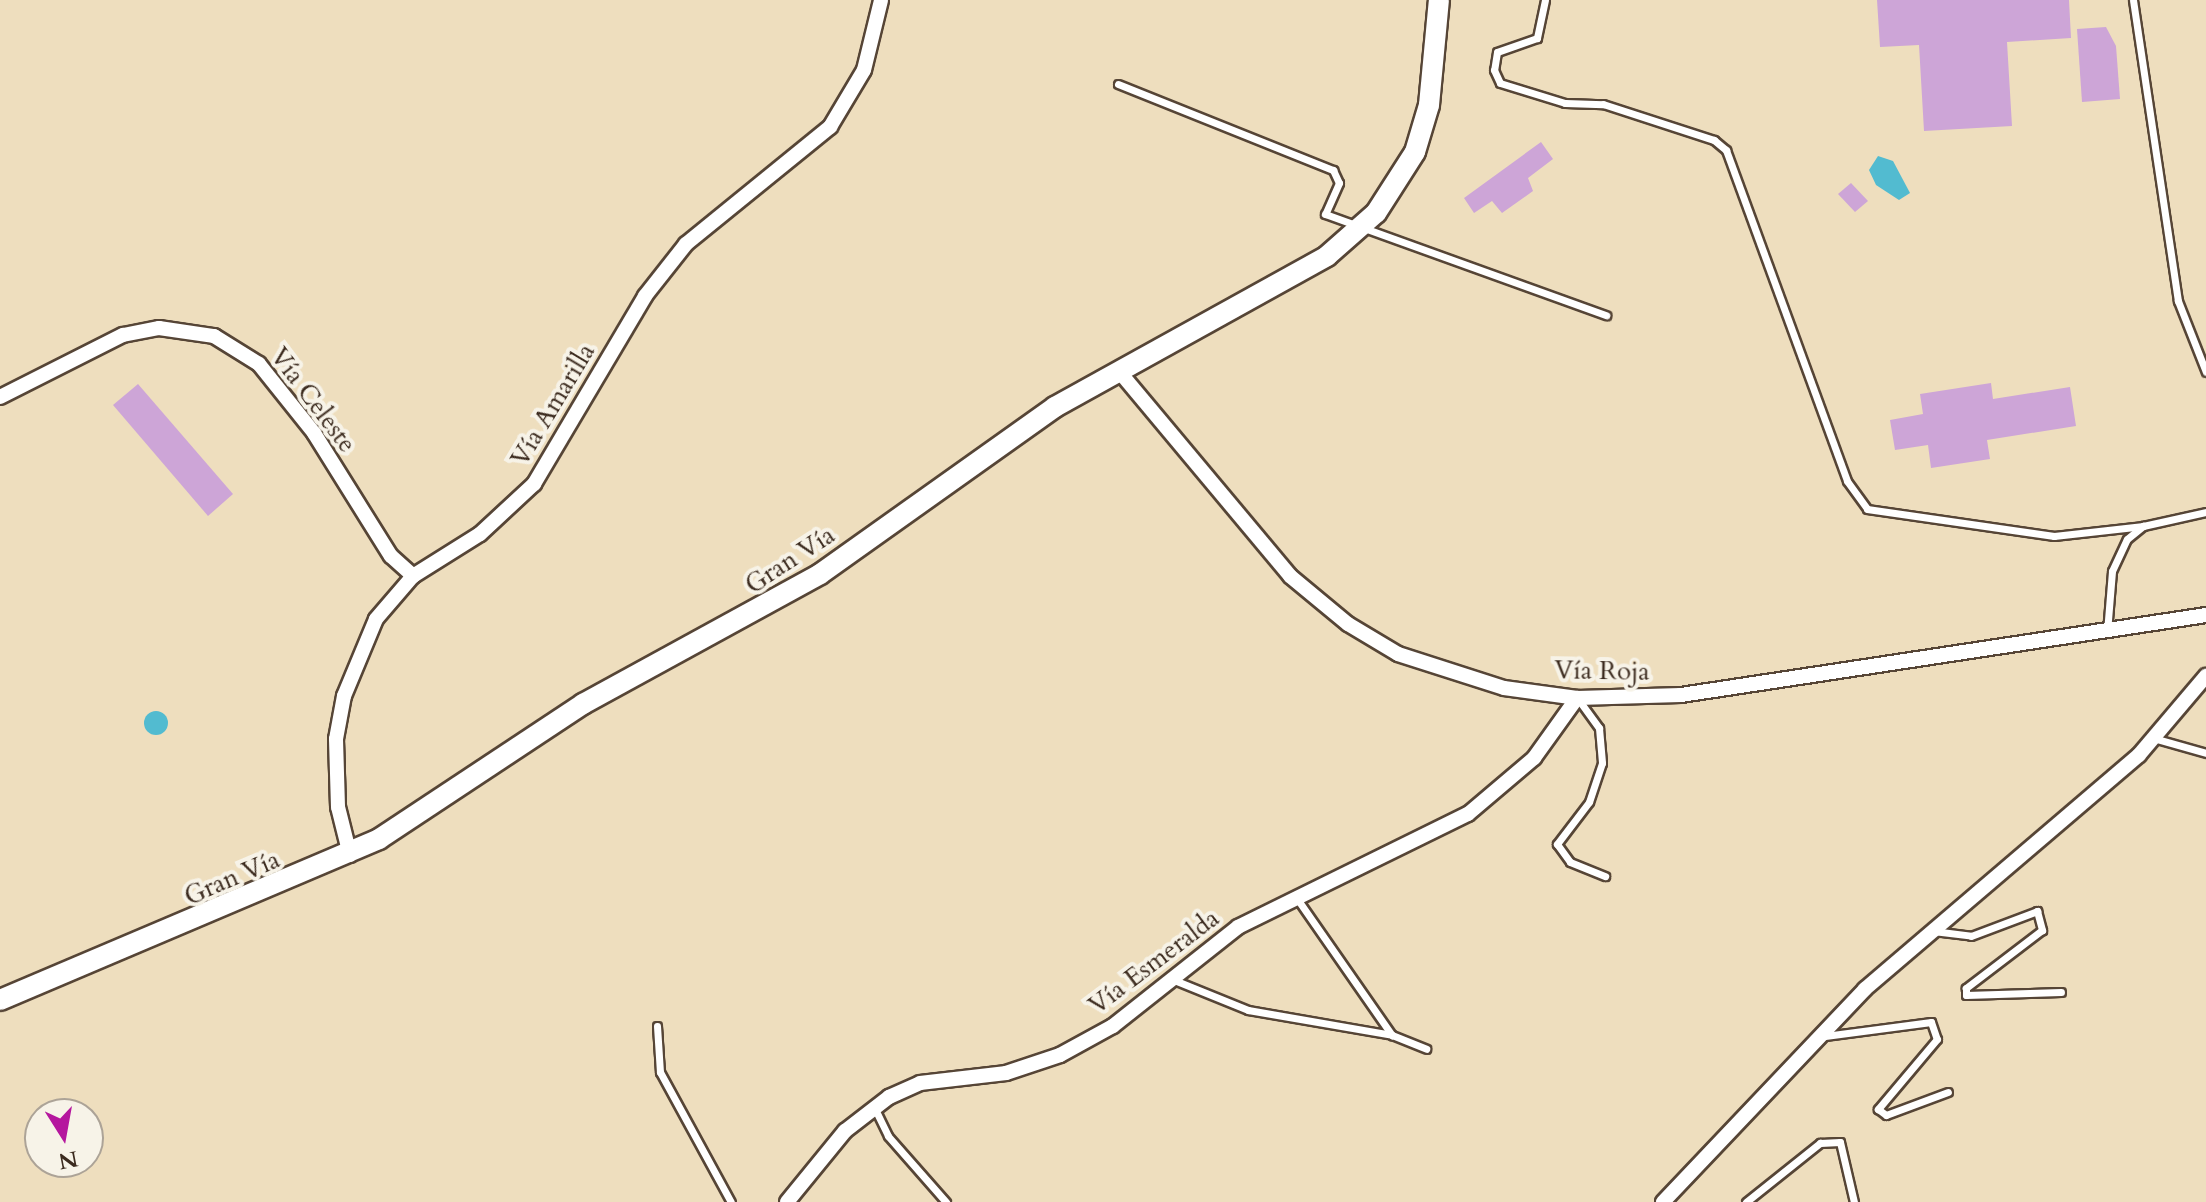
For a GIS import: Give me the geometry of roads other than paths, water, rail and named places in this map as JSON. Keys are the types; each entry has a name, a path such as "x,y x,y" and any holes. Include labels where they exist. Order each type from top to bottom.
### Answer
{"main road":[{"name":"Gran Vía","path":"0,1000 350,855 583,704 771,605 1118,370 1309,266 1359,230 1391,194 1423,129 1439,0"}],"street":[{"name":"Vía Amarilla","path":"350,855 335,784 339,717 376,619 413,576 480,534 525,494 566,439 664,269 709,222 830,127 864,70 881,0"},
{"name":"Vía Celeste","path":"0,397 123,335 168,328 214,336 259,364 314,433 391,556 413,576"},
{"name":"Vía Roja","path":"1118,370 1290,576 1348,624 1433,668 1577,698 1681,695 2107,634 2206,615"},
{"path":"1663,1202 1819,1037 1931,930 2157,739 2206,676"},
{"name":"Vía Esmeralda","path":"787,1202 874,1106 920,1083 992,1076 1060,1055 1113,1026 1238,927 1298,900 1492,797 1534,758 1577,698"}],"lane":[{"path":"1545,0 1537,38 1497,52 1500,83 1565,103 1603,104 1726,150 1847,481 1867,509 2054,536 2143,526 2206,512"},
{"path":"2134,0 2178,301 2206,372"},
{"path":"1118,84 1333,170 1339,183 1325,214 1359,230 1606,315"},
{"path":"2107,634 2112,571 2143,526"},
{"path":"1577,698 1599,728 1602,763 1589,802 1557,844 1570,862 1605,876"},
{"path":"2157,739 2206,753"},
{"path":"1298,900 1392,1035"},
{"path":"1931,930 1971,936 2037,911 2042,930 1966,988 1966,995 1973,1001 2061,992"},
{"path":"1172,979 1248,1010 1392,1035 1426,1049"},
{"path":"1819,1037 1931,1022 1937,1039 1878,1109 1886,1115 1948,1092"},
{"path":"657,1026 660,1072 731,1202"},
{"path":"874,1106 888,1136 946,1202"},
{"path":"1746,1202 1820,1143 1840,1142 1854,1202"}],"water":[{"path":"1878,156 1893,161 1910,193 1899,200 1876,185 1869,170"},
{"path":"156,711 164,715 168,723 164,731 156,735 148,731 144,723 148,715"}]}
